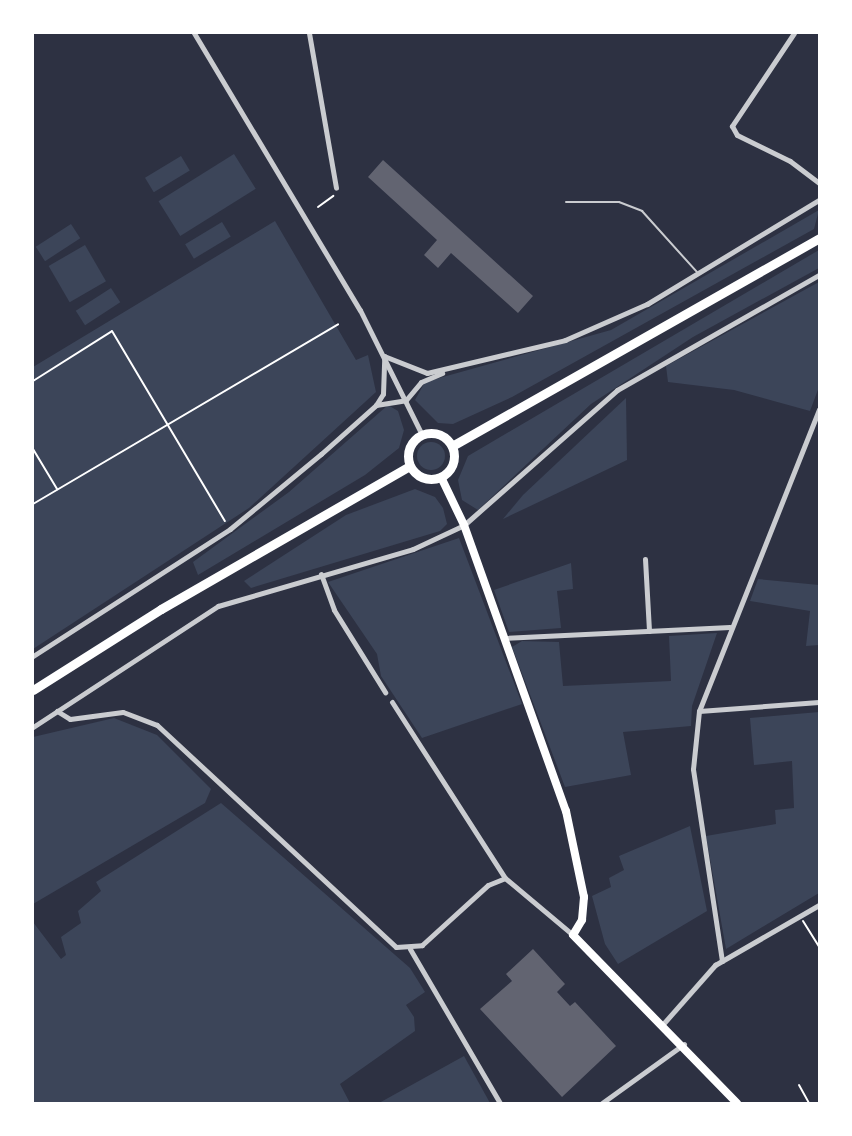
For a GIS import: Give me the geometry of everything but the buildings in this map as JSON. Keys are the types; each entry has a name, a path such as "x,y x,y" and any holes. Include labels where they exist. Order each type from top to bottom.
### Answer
{"highway":[{"path":"452,446 819,238"},
{"path":"436,434 452,446 451,467 441,477 426,479 410,466 408,451 422,435 436,434"},
{"path":"33,690 161,609 410,466"}],"main road":[{"path":"441,477 464,525 566,812 580,869 583,913 573,935 684,1044 737,1103"}],"street":[{"path":"194,33 384,356 422,435"},
{"path":"309,33 336,188"},
{"path":"794,33 732,126 737,135 790,161 819,183"},
{"path":"376,405 406,400 421,382 447,371 575,336 699,274 819,200"},
{"path":"33,728 183,624 218,606 321,574 413,549 464,525 617,390 819,275"},
{"path":"384,356 427,373 447,371"},
{"path":"33,656 230,529 376,405 383,394 384,356"},
{"path":"722,961 693,770 699,711 730,627 819,410"},
{"path":"645,559 650,631"},
{"path":"321,574 334,610 385,692"},
{"path":"504,638 730,627"},
{"path":"392,702 507,879 573,935"},
{"path":"699,711 819,702"},
{"path":"57,711 70,719 123,712 157,725 392,945 410,949 429,940 492,882 507,879"},
{"path":"663,1024 722,961 819,904"},
{"path":"410,949 500,1103"},
{"path":"602,1103 684,1044"}],"lane":[{"path":"566,202 619,202 642,211 699,274"}],"path":[{"path":"318,207 336,188"},
{"path":"33,504 338,324"},
{"path":"33,381 112,331 230,529"},
{"path":"33,449 57,489"},
{"path":"800,916 819,947"},
{"path":"799,1085 809,1103"}],"shaded area":[{"path":"234,154 256,189 180,236 159,201"},
{"path":"181,156 190,171 154,192 145,178"},
{"path":"819,210 814,229 512,397 453,424 438,423 415,400 425,382 611,330"},
{"path":"275,221 356,360 368,355 376,392 249,508 33,649 33,367"},
{"path":"222,222 231,237 194,259 185,244"},
{"path":"71,224 80,238 45,261 36,247"},
{"path":"85,245 106,281 70,302 49,266"},
{"path":"819,250 819,268 693,337 591,404 478,510 462,500 458,480 468,456"},
{"path":"819,282 819,387 810,411 734,390 668,382 666,366"},
{"path":"111,288 120,302 85,325 76,311"},
{"path":"626,398 627,460 503,519 523,495"},
{"path":"388,405 398,411 404,430 399,448 365,475 198,575 193,562 289,492"},
{"path":"431,442 441,446 445,456 441,466 431,470 421,466 417,456 421,446"},
{"path":"415,489 435,497 443,508 447,524 440,531 251,588 244,581 346,515"},
{"path":"459,538 522,704 422,738 381,676 377,654 328,582"},
{"path":"571,563 573,589 557,591 561,628 509,632 494,590"},
{"path":"758,579 819,585 819,645 806,646 810,611 750,601"},
{"path":"717,633 692,706 691,726 623,732 631,775 565,787 512,647 522,641 559,642 563,686 671,681 669,636"},
{"path":"819,712 819,893 726,949 706,836 776,824 775,810 794,808 792,761 754,765 750,718"},
{"path":"114,718 157,735 211,789 205,803 33,904 33,737"},
{"path":"221,803 410,968 425,992 406,1005 414,1017 415,1031 340,1084 350,1103 33,1103 33,922 61,959 66,955 61,937 81,923 78,911 101,891 96,882"},
{"path":"690,826 707,911 618,964 605,944 592,896 611,887 609,878 624,870 619,856"},
{"path":"464,1056 490,1103 379,1103"}]}
